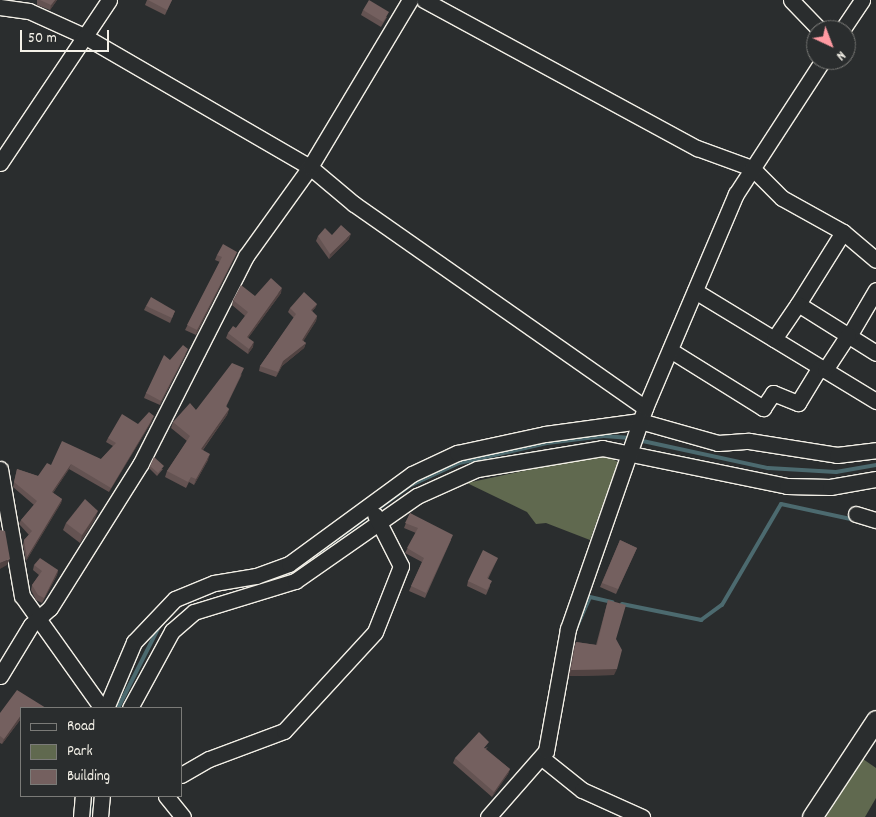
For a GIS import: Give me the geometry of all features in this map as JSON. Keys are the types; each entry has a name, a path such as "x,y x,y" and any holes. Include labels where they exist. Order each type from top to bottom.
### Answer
{"main road":[{"path":"812,817 876,720"}],"street":[{"path":"0,163 109,0"},
{"path":"0,676 36,620 50,608 141,463 246,256 310,167 410,0"},
{"path":"424,0 691,144 752,168 782,198 841,234 876,260"},
{"path":"791,0 810,20"},
{"path":"849,20 862,0"},
{"path":"0,7 29,11 84,36 310,167 354,204 641,420 718,443 749,441 837,455 876,450"},
{"path":"488,817 542,758 550,738 568,629 629,448 736,194 816,70"},
{"path":"774,340 841,234"},
{"path":"695,290 876,401"},
{"path":"670,350 763,408 773,392 798,403 849,335 876,290"},
{"path":"798,304 876,353"},
{"path":"131,707 172,631 194,612 295,581 374,514 412,474 456,453 545,434 641,420"},
{"path":"106,707 134,642 175,599 214,583 256,576 289,564 374,514 477,469 587,449 629,448 787,486 830,487 876,479"},
{"path":"0,469 17,581 36,620 101,707"},
{"path":"182,774 209,759 284,731 375,632 401,566 374,514"},
{"path":"856,514 876,520"},
{"path":"542,758 582,790 642,817"},
{"path":"82,817 84,797"},
{"path":"100,817 102,797"},
{"path":"167,797 183,817"}],"green space":[{"path":"602,454 618,462 590,540 546,523 536,524 527,512 467,483"},
{"path":"863,759 876,768 876,798 865,817 826,817"}],"building":[{"path":"40,0 55,0 51,5"},
{"path":"148,0 172,0 167,10"},
{"path":"369,0 389,12 383,22 363,10"},
{"path":"341,225 351,234 330,254 318,236 325,228 332,235"},
{"path":"223,244 237,252 197,330 187,325 222,257 217,255"},
{"path":"271,278 282,288 247,337 254,342 249,349 228,333 233,326 236,328 248,312 233,300 241,285 255,296"},
{"path":"304,292 317,304 311,310 317,316 302,340 306,343 283,361 278,372 260,366 296,314 290,308"},
{"path":"151,297 175,311 172,318 146,306"},
{"path":"183,345 188,349 161,401 146,393 164,355 170,360"},
{"path":"232,363 244,368 226,406 229,409 201,449 210,454 196,479 191,477 188,482 167,471 190,436 173,422 190,403 196,410"},
{"path":"149,412 154,416 111,488 71,464 52,492 62,499 27,557 24,540 32,531 21,520 37,501 14,482 17,469 38,476 47,463 51,465 62,441 101,459 116,443 108,438 122,414 138,424"},
{"path":"154,457 164,466 158,473 150,466"},
{"path":"85,499 98,511 82,535 66,523"},
{"path":"410,513 453,535 426,593 411,586 424,558 407,548 418,528 405,523"},
{"path":"0,530 5,531 10,559 0,563"},
{"path":"620,540 637,548 618,589 602,583"},
{"path":"483,550 498,558 487,578 492,581 487,590 468,581"},
{"path":"40,558 58,570 44,598 38,595 32,585 42,571 34,565"},
{"path":"608,600 626,605 616,639 622,650 617,669 571,670 576,642 597,645"},
{"path":"17,690 44,707 20,707 20,716 4,739 0,736 0,713"},
{"path":"479,732 489,742 484,748 510,769 494,792 455,758"}],"waterway":[{"path":"259,583 294,570 409,486 459,463 547,443 604,436 631,438"},
{"path":"638,440 768,468 836,472 876,465"},
{"path":"622,604 701,620 722,605 781,504 855,520"},
{"path":"574,633 590,597 612,602"},
{"path":"119,707 161,623"},
{"path":"89,817 90,797"}]}
